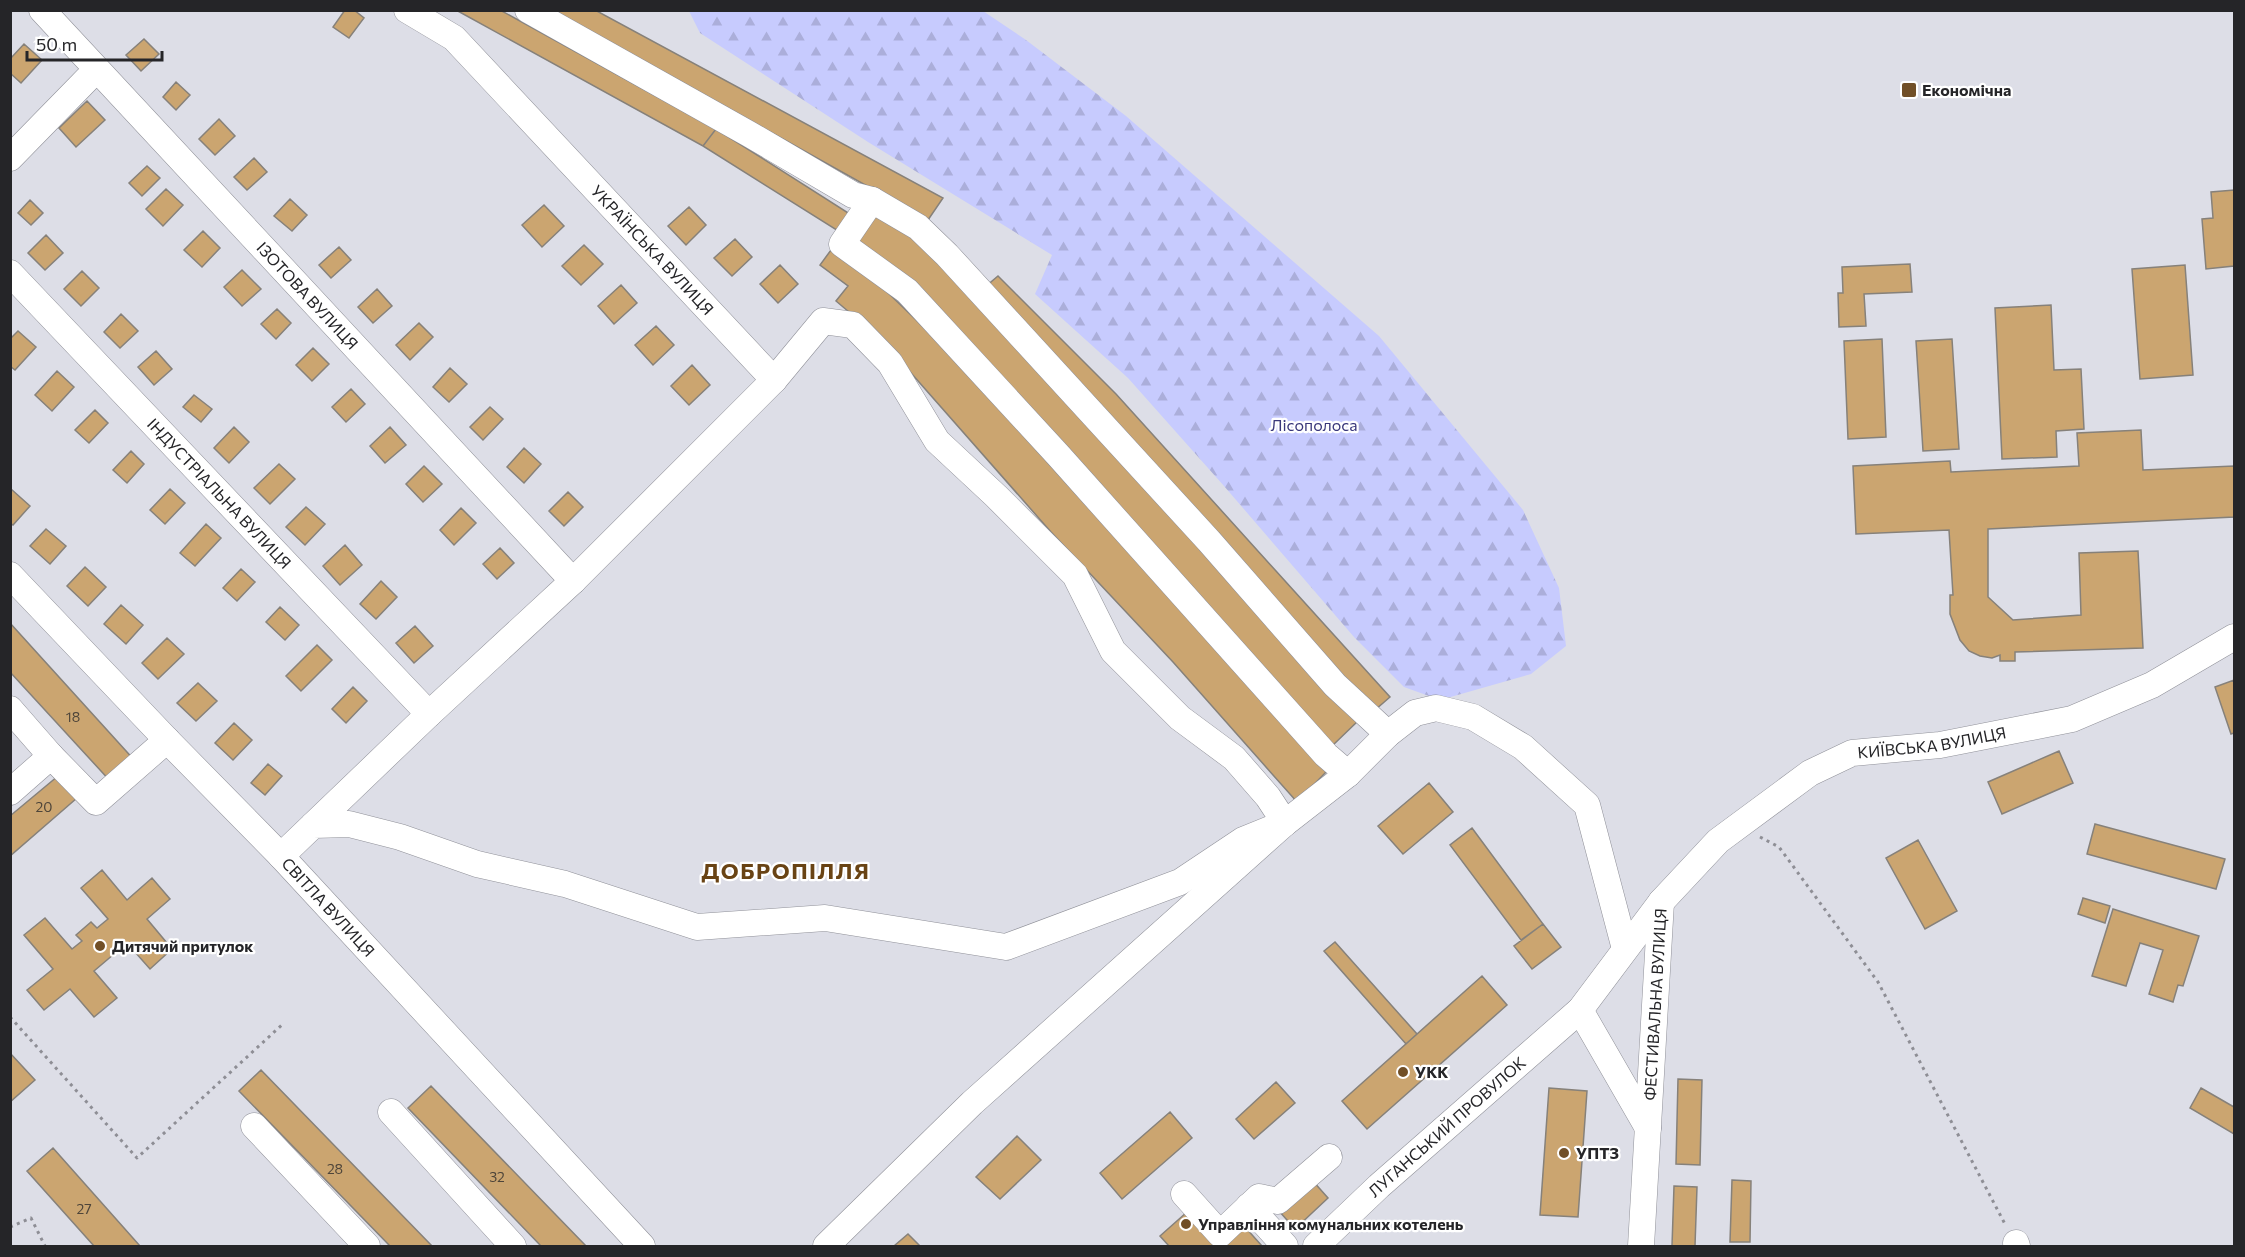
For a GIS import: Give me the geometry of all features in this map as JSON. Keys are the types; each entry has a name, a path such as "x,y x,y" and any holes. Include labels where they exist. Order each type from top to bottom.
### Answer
{"street":[{"name":"ІЗОТОВА ВУЛИЦЯ","path":"42,10 573,581"},
{"name":"УКРАЇНСЬКА ВУЛИЦЯ","path":"407,10 454,38 774,380"},
{"path":"528,10 853,195 872,200 918,227 947,255 1209,541 1335,685 1388,734"},
{"path":"10,158 96,70"},
{"path":"872,200 842,244 907,291 1058,455 1326,755 1348,774"},
{"name":"ІНДУСТРІАЛЬНА ВУЛИЦЯ","path":"10,273 429,714"},
{"path":"281,856 429,714 573,581 774,380 824,321 853,325 890,363 937,441 1075,575 1113,651 1180,718 1234,758 1268,797 1285,823"},
{"name":"СВІТЛА ВУЛИЦЯ","path":"10,575 281,856 642,1246"},
{"name":"КИЇВСЬКА ВУЛИЦЯ","path":"1660,902 1718,841 1810,773 1852,753 1940,745 2072,719 2152,685 2235,637"},
{"path":"826,1246 972,1103 1285,823 1348,774 1388,734 1415,713 1436,708 1473,717 1523,747 1587,805 1625,949"},
{"path":"10,709 51,756 96,802 167,740"},
{"path":"10,792 51,756"},
{"path":"313,825 349,824 400,837 477,864 565,884 698,927 825,918 1006,947 1180,882 1243,840 1285,823"},
{"name":"ФЕСТИВАЛЬНА ВУЛИЦЯ","path":"1648,1128 1580,1010 1660,902"},
{"name":"ФЕСТИВАЛЬНА ВУЛИЦЯ","path":"1641,1246 1660,902"},
{"name":"ЛУГАНСЬКИЙ ПРОВУЛОК","path":"1316,1246 1379,1186 1580,1010"},
{"path":"392,1112 513,1246"},
{"path":"254,1126 367,1246"},
{"path":"1184,1194 1220,1234 1259,1197 1278,1200 1329,1157"},
{"path":"1249,1206 1285,1246"}],"path":[{"path":"1738,826 1779,847 1878,982 2016,1245"},
{"path":"10,1017 137,1158 284,1023"},
{"path":"10,1227 31,1218 45,1246"}],"green space":[{"name":"Лісополоса","path":"689,11 983,11 1026,40 1126,116 1379,336 1523,510 1559,588 1566,646 1531,674 1440,700 1404,687 1354,637 1128,378 1035,294 1052,255 868,142 700,33"}],"building":[{"path":"345,10 354,10 364,18 349,38 333,27"},
{"path":"456,10 500,10 716,129 703,146"},
{"path":"552,10 595,10 943,198 928,220"},
{"path":"144,39 159,54 141,71 126,55"},
{"path":"24,44 42,60 21,83 10,73 10,59"},
{"path":"176,82 190,95 176,110 163,97"},
{"path":"87,101 105,120 76,147 59,128"},
{"path":"219,119 235,136 215,155 199,139"},
{"path":"716,129 853,216 843,234 703,146"},
{"path":"254,158 267,172 247,190 234,177"},
{"path":"147,166 160,178 142,196 129,183"},
{"path":"166,189 183,205 163,226 146,209"},
{"path":"2234,190 2234,266 2206,269 2202,219 2213,218 2211,192"},
{"path":"290,199 307,215 292,231 274,216"},
{"path":"30,200 43,213 31,225 18,213"},
{"path":"544,205 564,226 542,247 522,225"},
{"path":"689,207 706,225 686,245 668,226"},
{"path":"875,210 930,251 1359,720 1331,747 853,240"},
{"path":"203,231 220,248 202,267 184,250"},
{"path":"46,235 63,253 45,270 28,253"},
{"path":"735,239 752,257 732,276 714,258"},
{"path":"584,245 603,264 581,285 562,266"},
{"path":"339,247 351,260 331,278 319,265"},
{"path":"831,250 883,288 938,341 1327,771 1297,802 1173,662 1051,532 882,340 836,301 848,286 820,265"},
{"path":"1910,264 1912,292 1864,294 1866,326 1839,327 1838,293 1843,293 1842,267"},
{"path":"780,265 798,284 778,303 760,284"},
{"path":"2185,265 2193,375 2140,379 2132,269"},
{"path":"242,270 261,289 242,306 224,287"},
{"path":"82,271 99,288 81,306 64,289"},
{"path":"998,276 1116,394 1390,697 1375,710 985,287"},
{"path":"621,285 637,303 614,324 598,306"},
{"path":"377,289 392,306 373,323 358,307"},
{"path":"2051,305 2054,370 2081,369 2084,429 2056,431 2057,457 2002,459 1995,308"},
{"path":"277,309 291,323 276,339 261,324"},
{"path":"121,314 138,331 120,348 104,332"},
{"path":"419,323 433,337 410,360 396,345"},
{"path":"656,326 674,345 653,365 635,345"},
{"path":"18,331 36,347 15,370 10,366 10,339"},
{"path":"1882,339 1886,437 1848,439 1844,341"},
{"path":"1952,339 1959,449 1923,451 1916,341"},
{"path":"313,348 329,364 312,381 296,365"},
{"path":"156,351 172,369 154,385 138,367"},
{"path":"692,365 710,385 689,405 671,386"},
{"path":"450,368 467,384 449,402 433,387"},
{"path":"57,371 74,387 52,411 35,395"},
{"path":"351,389 365,404 346,422 332,407"},
{"path":"194,395 212,409 201,422 183,407"},
{"path":"490,407 503,419 483,440 470,427"},
{"path":"95,410 108,423 89,443 75,430"},
{"path":"234,427 249,442 229,463 214,448"},
{"path":"390,427 406,445 385,463 370,446"},
{"path":"2141,430 2143,470 2234,466 2234,517 1988,529 1988,597 2013,620 2081,615 2079,553 2138,551 2143,648 2015,652 2015,661 2000,661 2000,655 1992,658 1980,656 1969,651 1960,640 1950,614 1950,595 1953,595 1949,530 1856,534 1853,466 1950,461 1951,472 2079,466 2077,433"},
{"path":"524,448 541,464 524,483 507,467"},
{"path":"131,451 144,464 127,483 113,470"},
{"path":"279,464 295,479 270,504 254,488"},
{"path":"424,466 442,484 423,502 406,484"},
{"path":"11,489 30,506 13,525 10,523"},
{"path":"170,489 185,503 165,524 150,510"},
{"path":"568,492 583,507 564,526 549,511"},
{"path":"306,507 325,524 305,545 286,527"},
{"path":"461,508 476,523 454,545 440,530"},
{"path":"206,524 221,538 195,566 180,553"},
{"path":"46,529 66,546 50,564 30,546"},
{"path":"345,545 362,565 340,585 323,566"},
{"path":"500,548 514,563 497,579 483,564"},
{"path":"85,567 106,587 88,606 67,586"},
{"path":"241,569 255,582 237,601 223,588"},
{"path":"381,581 397,597 376,619 360,604"},
{"path":"121,605 143,625 126,644 104,624"},
{"path":"280,607 299,625 285,640 266,622"},
{"path":"10,623 136,762 112,783 10,672"},
{"path":"415,626 433,646 414,663 396,643"},
{"path":"167,638 184,654 158,679 142,663"},
{"path":"317,645 332,660 301,691 286,676"},
{"path":"2234,680 2234,733 2231,734 2215,687"},
{"path":"198,683 217,701 196,721 177,703"},
{"path":"353,687 367,701 346,723 332,709"},
{"path":"234,723 252,740 233,760 215,743"},
{"path":"2059,751 2073,783 2002,814 1988,782"},
{"path":"268,764 282,776 265,795 251,783"},
{"path":"58,776 77,798 10,856 10,816"},
{"path":"1429,783 1453,812 1403,854 1378,826"},
{"path":"2095,824 2225,859 2216,889 2087,854"},
{"path":"1472,828 1543,924 1521,940 1450,845"},
{"path":"1918,840 1957,911 1925,929 1886,858"},
{"name":"Дитячий притулок","path":"102,870 127,900 152,878 170,899 147,919 172,949 150,969 127,943 94,971 117,998 94,1017 70,989 44,1010 27,990 53,969 24,935 45,918 72,949 82,941 76,935 91,922 97,928 108,919 81,888"},
{"path":"2083,898 2110,906 2105,923 2078,914"},
{"path":"2113,909 2199,936 2183,986 2178,985 2173,1002 2149,994 2163,950 2140,943 2126,986 2092,976"},
{"path":"1543,924 1561,947 1532,969 1514,946"},
{"path":"1335,942 1417,1034 1406,1044 1324,951"},
{"name":"УКК","path":"1482,976 1507,1005 1367,1129 1342,1101"},
{"path":"10,1053 35,1080 10,1102"},
{"path":"261,1070 432,1246 390,1246 239,1091"},
{"path":"1678,1079 1702,1080 1700,1165 1676,1164"},
{"path":"1276,1082 1295,1103 1254,1139 1236,1119"},
{"path":"431,1086 586,1246 541,1246 408,1108"},
{"name":"УПТЗ","path":"1549,1088 1587,1091 1578,1217 1540,1215"},
{"path":"2201,1088 2234,1107 2234,1134 2190,1108"},
{"path":"1170,1112 1192,1138 1122,1199 1100,1173"},
{"path":"1017,1136 1041,1160 1000,1199 976,1177"},
{"path":"53,1148 140,1246 94,1246 27,1171"},
{"path":"1312,1180 1328,1198 1295,1229 1279,1211"},
{"path":"1732,1180 1751,1181 1750,1242 1730,1242"},
{"path":"1674,1186 1697,1187 1695,1246 1672,1246"},
{"name":"Управління комунальних котелень","path":"1187,1212 1218,1246 1169,1246 1160,1236"},
{"name":"Управління комунальних котелень","path":"1245,1227 1262,1246 1223,1246"},
{"path":"908,1234 920,1246 894,1246"}],"place":[{"name":"Економічна","path":"1909,90"},
{"name":"Дитячий притулок","path":"100,946"},
{"name":"УКК","path":"1403,1072"},
{"name":"УПТЗ","path":"1564,1153"},
{"name":"Управління комунальних котелень","path":"1186,1224"}],"district":[{"name":"ДОБРОПІЛЛЯ","path":"786,871"}]}
